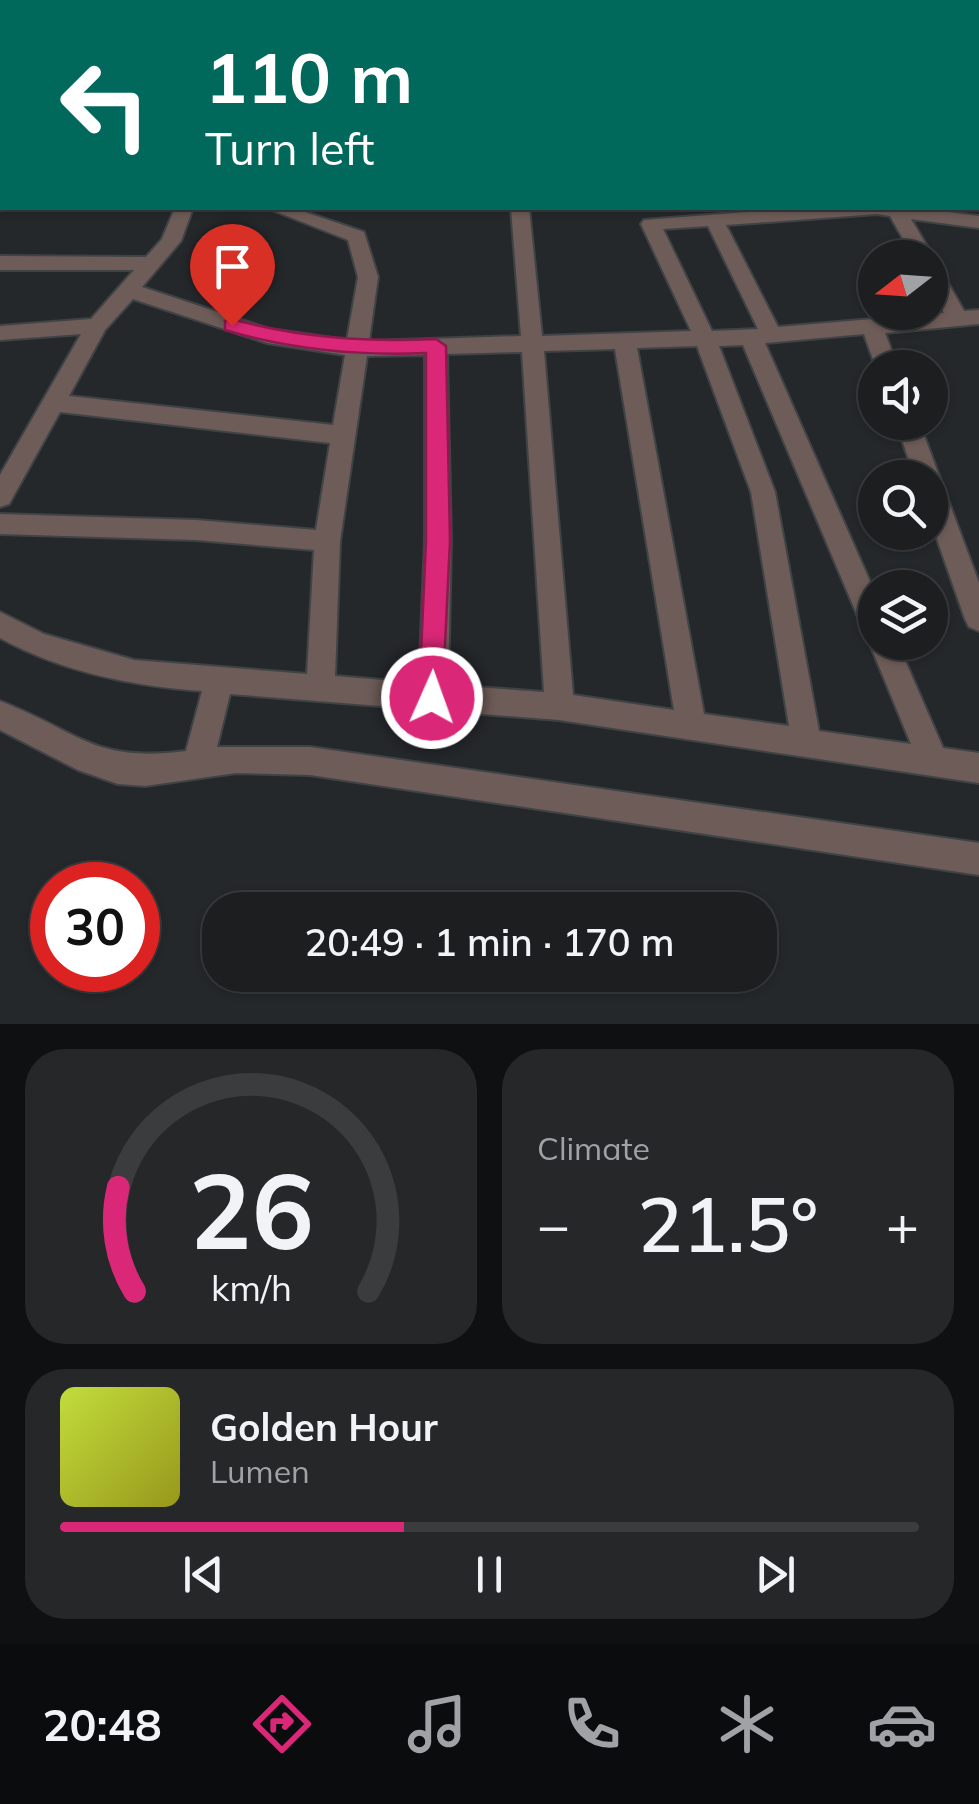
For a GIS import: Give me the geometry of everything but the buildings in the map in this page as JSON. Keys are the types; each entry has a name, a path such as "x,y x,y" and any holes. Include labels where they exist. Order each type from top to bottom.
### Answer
{"street":[{"path":"0,497 97,326 171,241 183,210"},
{"path":"282,210 349,231 361,241 368,278 328,541 320,687"},
{"path":"520,210 550,533 559,708"},
{"path":"808,743 763,492 705,338 651,224 881,210"},
{"path":"897,210 914,240"},
{"path":"923,212 979,222"},
{"path":"716,221 858,581"},
{"path":"0,263 152,264"},
{"path":"129,290 267,336 360,349 873,330 880,350"},
{"path":"948,292 969,319"},
{"path":"0,333 97,326"},
{"path":"624,342 691,723"},
{"path":"432,698 438,541 436,346"},
{"path":"53,402 343,435"},
{"path":"0,524 196,530 328,541"},
{"path":"948,535 979,619"},
{"path":"0,624 37,644 134,673 559,708 691,723 979,768"},
{"path":"891,660 933,760"},
{"path":"198,764 219,679"},
{"path":"0,715 89,760 118,768 252,758 310,761 979,860"}],"route":[{"path":"232,326 267,336 360,349 436,346 438,541 432,698"}]}
